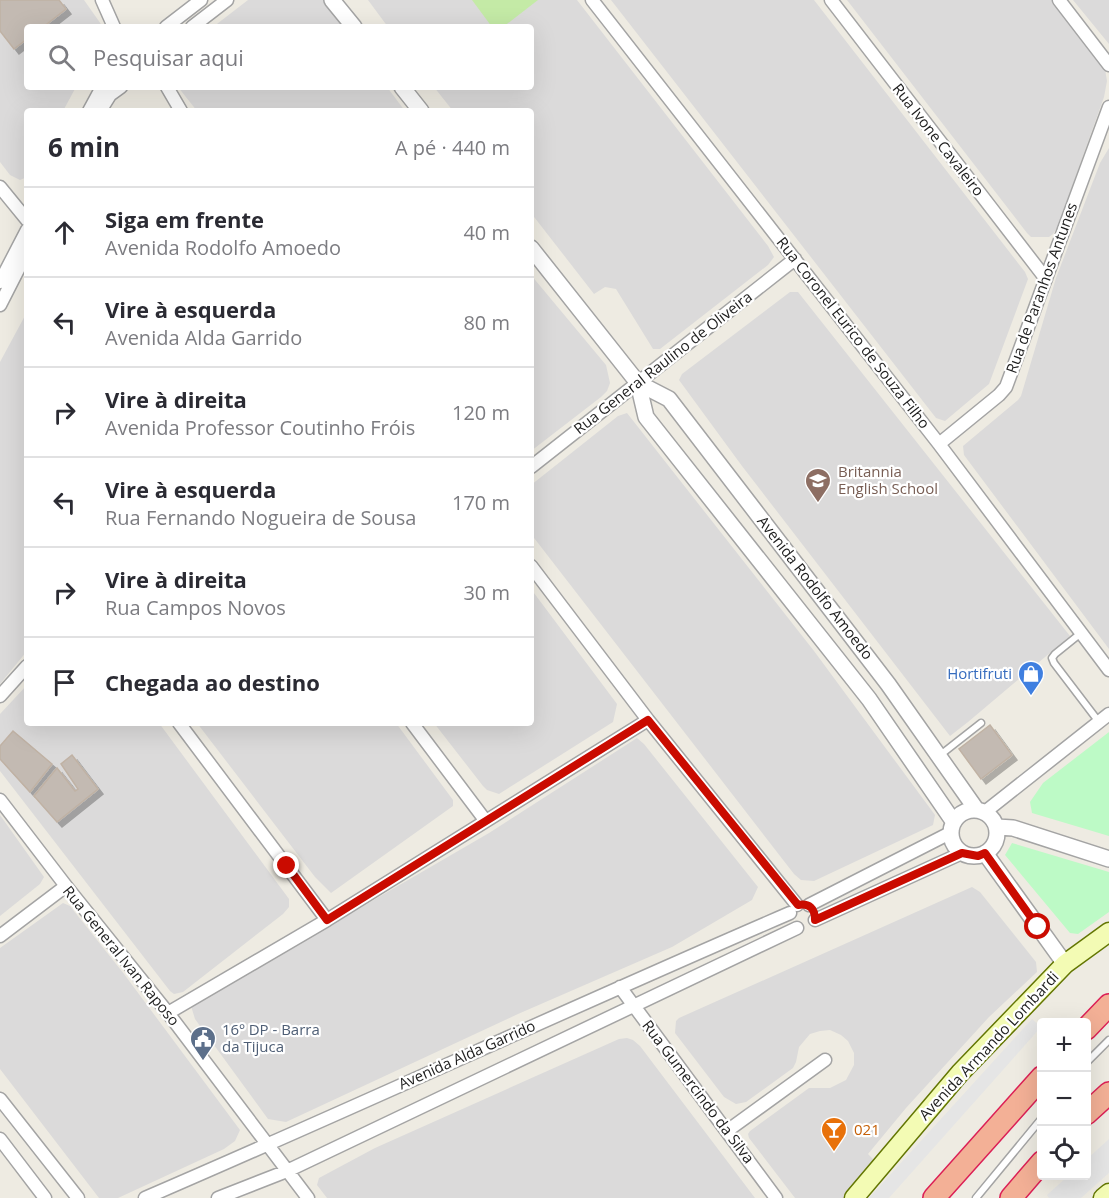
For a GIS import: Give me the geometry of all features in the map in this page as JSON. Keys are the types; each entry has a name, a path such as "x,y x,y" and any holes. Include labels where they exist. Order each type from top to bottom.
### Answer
{"highway":[{"path":"1091,1024 1109,1005"},
{"path":"934,1197 1037,1081"},
{"path":"1091,1109 1109,1093"},
{"path":"1011,1198 1037,1167"}],"main road":[{"name":"Avenida Armando Lombardi","path":"854,1198 960,1073 1065,964 1109,932"},
{"path":"1103,1198 1109,1193"}],"street":[{"path":"102,0 113,24"},
{"path":"170,24 201,0"},
{"path":"196,24 227,0"},
{"path":"332,0 352,24"},
{"name":"Rua Coronel Eurico de Souza Filho","path":"592,0 939,444 1081,633 1106,662"},
{"name":"Rua Ivone Cavaleiro","path":"831,0 1046,279"},
{"path":"1059,0 1109,65"},
{"path":"91,108 100,90"},
{"path":"102,108 110,95 117,90"},
{"path":"159,90 177,106"},
{"path":"168,90 177,106"},
{"path":"404,90 419,108"},
{"name":"Rua de Paranhos Antunes","path":"939,444 1006,387 1109,107"},
{"path":"0,187 24,216"},
{"path":"0,282 24,236"},
{"name":"Avenida Rodolfo Amoedo","path":"534,252 638,383 669,399 888,684 981,810"},
{"path":"0,305 24,258"},
{"name":"Rua General Raulino de Oliveira","path":"534,464 795,260"},
{"name":"Avenida Rodolfo Amoedo","path":"638,383 646,417 869,699 952,827"},
{"path":"534,570 648,720 799,908 815,914 815,920 962,853 978,856 985,853 996,842 997,826 994,820 981,810"},
{"path":"0,696 24,669"},
{"path":"869,699 888,684"},
{"path":"962,853 952,841 952,827 960,814 968,810 981,810 1109,714"},
{"path":"168,1013 327,920 648,720"},
{"path":"181,726 327,920"},
{"path":"414,726 485,820"},
{"name":"Rua General Ivan Raposo","path":"0,800 168,1013 308,1198"},
{"path":"997,826 1013,828 1109,859"},
{"name":"Avenida Alda Garrido","path":"145,1198 799,908 952,827"},
{"path":"985,853 1065,964"},
{"path":"0,936 66,886"},
{"path":"797,928 792,924 799,908"},
{"name":"Avenida Alda Garrido","path":"218,1198 287,1171 797,928 808,928 815,920"},
{"name":"Rua Gumercindo da Silva","path":"620,987 776,1198"},
{"path":"726,1131 825,1060"},
{"path":"0,1099 78,1198"},
{"path":"0,1139 45,1198"}],"lane":[{"path":"1081,633 1052,658 1099,722"},
{"path":"939,756 981,723"},
{"path":"1091,1058 1109,1040"},
{"path":"976,1198 1037,1123"}],"shaded area":[{"path":"0,0 84,0 101,24 24,24 24,90 74,90 65,108 24,108 24,178 20,180 10,175 0,162"},
{"path":"248,0 324,0 341,24 217,24"},
{"path":"368,0 577,0 768,246 774,257 768,265 660,349 653,349 616,289 605,287 594,294 534,217 534,108 451,108 436,90 534,90 534,24 386,24"},
{"path":"611,0 814,0 1025,272 1028,279 989,384 945,421 936,418"},
{"path":"847,0 1053,0 1100,60 1105,69 1107,81 1104,97 1058,226 1053,234 1049,237 1031,237 1027,233"},
{"path":"1073,0 1109,0 1109,44"},
{"path":"180,90 389,90 403,108 195,108"},
{"path":"1109,148 1109,649 964,455 963,446 1021,396 1056,278 1100,163"},
{"path":"534,279 606,365 610,383 607,391 534,449"},
{"path":"790,292 798,292 1070,636 950,736 742,466 679,380 682,374"},
{"path":"24,318 24,655 0,684 0,362"},
{"path":"627,413 814,651 935,815 933,825 814,881 801,880 794,874 534,538 534,483 618,416"},
{"path":"534,593 617,704 613,722 499,794 483,786 436,726 534,726"},
{"path":"24,688 24,726 161,726 289,899 289,907 183,992 174,994 0,771 0,714"},
{"path":"199,726 398,726 453,800 453,806 331,893 315,877"},
{"path":"637,738 758,887 752,900 672,947 518,1014 286,1122 268,1119 195,1019 191,1006 489,833"},
{"path":"0,815 44,877 40,884 0,916"},
{"path":"972,887 980,892 1036,962 1037,972 989,1017 906,1108 868,1154 874,1160 843,1198 795,1198 748,1134 809,1088 830,1088 846,1080 854,1065 854,1053 848,1041 830,1030 810,1034 799,1047 793,1068 746,1102 736,1104 724,1097 675,1033 676,1021"},
{"path":"63,903 70,906 124,974 240,1130 235,1141 224,1149 118,1198 99,1198 0,1069 0,948"},
{"path":"1032,1019 1037,1023 1037,1032 889,1198 869,1198"},
{"path":"627,1038 640,1046 755,1198 327,1198 317,1185 319,1178 375,1148 619,1039"},
{"path":"1109,1139 1109,1173 1081,1198 1049,1198 1047,1195 1064,1180 1091,1180 1091,1155"}],"green space":[{"path":"472,0 538,0 507,24 490,24"},
{"path":"1109,732 1109,836 1032,813 1030,802 1043,783"},
{"path":"1012,843 1109,872 1109,912 1078,934 1070,933 1005,855"}],"building":[{"path":"0,0 59,0 66,9 47,24 24,24 24,41 14,49 0,31"},
{"path":"990,725 1012,755 981,779 959,749"},
{"path":"13,731 52,764 30,792 0,759 0,746"},
{"path":"72,755 98,789 57,822 34,796 57,768 75,791 78,789 61,764"}],"place":[{"name":"Britannia English School","path":"818,504"},
{"name":"Hortifruti","path":"1031,697"},
{"name":"16º DP - Barra da Tijuca","path":"203,1062"},
{"name":"021","path":"834,1153"}],"route":[{"path":"287,866 327,920 648,720 798,905 809,905 813,909 815,920 962,853 978,856 985,853 1038,927"}]}
